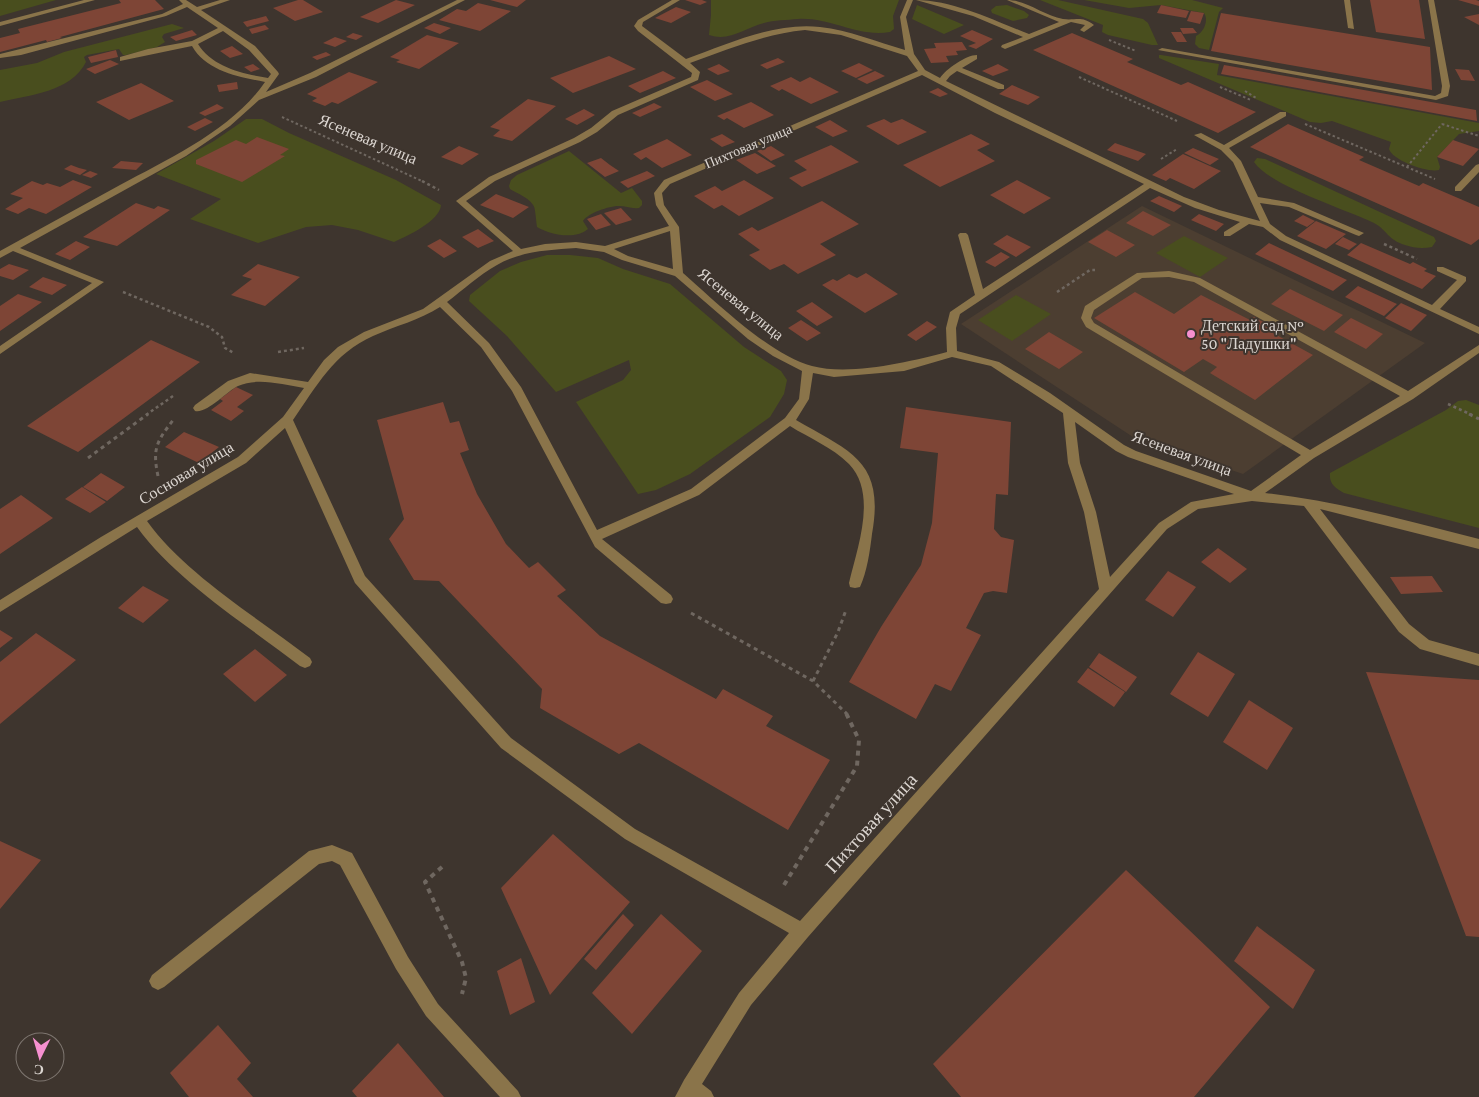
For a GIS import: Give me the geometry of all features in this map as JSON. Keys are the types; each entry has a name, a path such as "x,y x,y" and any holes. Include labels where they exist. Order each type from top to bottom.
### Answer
{"street":[{"path":"0,24 92,0"},
{"path":"194,10 227,0"},
{"path":"257,99 313,74 462,0"},
{"path":"519,252 460,201 492,179 586,136 615,113 694,78 696,72 640,30 638,26 640,21 677,0"},
{"path":"910,0 904,17 910,54 922,72 1150,184 1247,222 1266,225 1283,238 1479,331"},
{"path":"919,0 974,15 1030,37"},
{"path":"944,0 950,0"},
{"path":"1010,0 1065,22"},
{"path":"1347,0 1352,28"},
{"path":"1162,50 1436,98 1445,94 1446,86 1431,0"},
{"path":"0,56 18,53 164,14 184,2 252,48 275,74 257,99 209,138 0,255"},
{"path":"1005,46 1074,20 1090,25 1090,27 1084,30"},
{"path":"685,62 778,31 803,28 835,32 910,54"},
{"path":"123,59 148,51 194,43 222,29"},
{"path":"194,43 196,49 206,58 238,75 271,81"},
{"path":"941,82 947,74 974,57"},
{"path":"956,68 1001,87"},
{"name":"Пихтовая улица","path":"678,274 674,227 660,205 658,193 667,182 922,72"},
{"path":"1224,148 1283,114"},
{"path":"1198,135 1224,148 1237,161 1266,225"},
{"path":"1458,189 1479,167"},
{"path":"952,354 951,328 955,312 1150,184"},
{"path":"1255,199 1291,205 1359,233"},
{"path":"1227,234 1247,222"},
{"path":"606,249 674,227"},
{"path":"963,235 980,296"},
{"name":"Ясеневая улица","path":"519,252 560,245 606,249 624,258 678,274 752,337 777,354 808,369 834,373 904,367 952,354 994,364 1046,396 1120,448 1132,454 1252,496 1308,502 1479,544"},
{"path":"13,248 99,282"},
{"name":"Сосновая улица","path":"0,607 139,520 242,460 287,420 328,362 356,339 404,320 442,302 481,270 519,252"},
{"path":"1433,310 1463,279 1440,269"},
{"path":"1310,455 1090,325 1086,318 1089,308 1140,275 1169,274 1197,280 1409,396"},
{"path":"0,351 99,282"},
{"path":"442,302 485,345 516,390 599,544 666,599"},
{"path":"1252,496 1310,455 1409,396 1479,348"},
{"path":"594,537 695,492 789,422 804,399 808,369"},
{"path":"199,408 232,384 250,377 312,386"},
{"path":"1068,412 1074,463 1090,512 1106,590"},
{"path":"287,420 360,579 506,743 630,834 802,931"},
{"path":"789,422 843,453 858,466 867,481 869,503 867,532 855,583"},
{"name":"Пихтовая улица","path":"687,1091 745,999 802,931 1163,526 1195,505 1252,496"},
{"path":"1308,502 1404,628 1425,645 1479,660"},
{"path":"139,520 148,534 169,556 305,662"},
{"path":"158,981 315,857 332,854 346,859 402,963 440,1020 512,1097"},
{"path":"687,1091 705,1097"}],"path":[{"path":"1079,77 1197,130 1198,135 1134,175"},
{"name":"Ясеневая улица","path":"257,99 270,111 301,127 408,173 460,201"},
{"path":"1283,114 1458,189"},
{"path":"1407,168 1442,124"},
{"path":"1359,233 1440,269"},
{"path":"1057,292 1082,276"},
{"path":"99,282 209,327 222,337 225,348 242,354"},
{"path":"275,352 312,347 342,349"},
{"path":"225,358 232,352"},
{"path":"88,458 174,395"},
{"path":"164,506 154,456 154,446 176,416"},
{"path":"813,682 838,632 855,583"},
{"path":"666,599 813,682 846,713 859,740 857,766 768,912"},
{"path":"440,1020 461,996 466,978 462,962 424,882 442,867"}],"shaded area":[{"name":"Детский сад № 50 \"Ладушки\"","path":"1142,206 1425,343 1243,474 1133,437 961,324"}],"green space":[{"path":"0,0 56,0 0,16"},
{"path":"711,0 899,0 893,16 894,29 890,32 867,32 822,21 798,19 768,22 737,34 717,37 709,35"},
{"path":"1040,0 1058,0 1143,19 1148,23 1158,45 1108,35 1102,32 1103,25"},
{"path":"1084,0 1192,0 1223,8 1219,12 1209,50 1199,48 1195,44 1196,36 1205,26 1206,19 1204,13 1161,5 1129,8"},
{"path":"917,5 964,25 944,34 912,19"},
{"path":"1007,5 1024,11 1029,15 1027,18 1013,21 992,13 991,10 996,6"},
{"path":"172,24 184,28 164,34 162,37 165,42 157,47 126,55 123,55 119,49 87,55 84,57 86,62 79,72 60,86 48,91 0,102 0,70 37,63 64,52"},
{"path":"1159,55 1219,64 1217,75 1479,123 1479,131 1459,134 1437,157 1439,170 1427,170 1411,165 1396,157 1389,149 1391,142 1332,121 1310,122 1159,58"},
{"path":"246,119 262,119 289,133 396,180 441,205 439,211 435,217 422,227 394,242 358,230 332,225 306,227 258,243 190,219 221,199 156,174 214,141"},
{"path":"569,151 621,193 632,188 642,201 642,205 639,208 615,206 594,213 583,221 588,229 577,234 556,234 537,227 534,207 526,198 510,189 511,180 517,175"},
{"path":"1257,158 1265,159 1434,237 1436,241 1432,247 1425,248 1399,243 1374,223 1275,180 1254,162"},
{"path":"1184,236 1228,258 1200,277 1156,253"},
{"path":"547,255 598,258 623,269 670,284 744,347 781,371 787,380 784,394 770,417 690,474 656,490 638,494 576,402 623,380 631,370 629,360 556,392 507,336 469,301 470,295 500,271 521,262"},
{"path":"1016,295 1051,314 1012,341 978,320"},
{"path":"1466,400 1479,405 1479,528 1344,493 1332,483 1330,473 1446,410 1458,401"}],"building":[{"path":"119,0 155,0 164,9 47,42 46,40 0,52 0,38 20,33 18,29 121,3"},
{"path":"303,0 323,12 295,21 273,8"},
{"path":"396,0 415,5 378,23 360,17"},
{"path":"490,0 526,0 517,7"},
{"path":"685,0 702,0 707,2 700,5"},
{"path":"1370,0 1419,0 1425,39 1376,32"},
{"path":"1458,0 1476,0 1479,1 1479,6"},
{"path":"478,3 511,11 480,31 439,20 457,9 466,11"},
{"path":"1161,5 1189,11 1186,18 1157,13"},
{"path":"676,7 691,12 671,23 655,18"},
{"path":"1191,11 1204,13 1200,24 1187,21"},
{"path":"1221,13 1430,47 1432,90 1211,51"},
{"path":"1479,14 1479,25 1464,17"},
{"path":"266,16 269,21 247,27 243,22"},
{"path":"434,23 451,28 440,34 424,28"},
{"path":"265,25 269,29 252,34 249,29"},
{"path":"1180,28 1193,28 1197,33 1183,34"},
{"path":"192,30 197,35 176,41 170,37"},
{"path":"972,30 993,39 976,49 968,46 976,43 960,36"},
{"path":"1171,32 1181,32 1187,42 1177,42"},
{"path":"353,33 363,36 356,40 346,37"},
{"path":"1072,33 1133,59 1127,62 1181,85 1188,82 1256,112 1218,133 1033,50"},
{"path":"427,35 459,43 419,69 396,62 400,60 390,57"},
{"path":"335,37 347,41 335,47 323,43"},
{"path":"962,42 967,50 956,51 958,55 946,56 949,62 931,63 924,49 936,48 934,43"},
{"path":"232,46 243,54 230,58 220,51"},
{"path":"116,50 118,57 91,63 88,57"},
{"path":"326,52 331,55 317,60 312,57"},
{"path":"609,56 636,69 573,93 550,78"},
{"path":"778,58 785,62 767,69 760,65"},
{"path":"110,60 119,64 95,74 86,69"},
{"path":"859,63 873,70 856,78 841,71"},
{"path":"253,64 260,69 251,72 244,67"},
{"path":"719,64 730,71 718,75 707,69"},
{"path":"998,64 1009,70 993,76 982,71"},
{"path":"1224,65 1476,110 1477,121 1221,74"},
{"path":"1455,69 1469,70 1475,81 1461,80"},
{"path":"663,71 676,78 640,93 628,86"},
{"path":"875,71 885,76 867,84 857,79"},
{"path":"349,72 378,82 338,104 332,102 325,106 312,101 317,98 307,94"},
{"path":"791,77 800,82 810,77 839,92 811,104 782,89 779,91 770,86"},
{"path":"707,80 733,94 715,101 690,87"},
{"path":"237,82 238,89 219,92 217,85"},
{"path":"141,83 174,101 129,120 96,102"},
{"path":"1012,85 1040,97 1028,105 999,94"},
{"path":"938,88 948,94 940,97 929,92"},
{"path":"528,99 556,106 512,141 493,136 500,130 490,127"},
{"path":"751,102 774,115 744,128 727,118 724,120 717,116"},
{"path":"654,103 662,107 640,117 632,113"},
{"path":"217,104 224,108 205,116 199,113"},
{"path":"584,109 595,115 577,125 565,119"},
{"path":"205,118 213,122 195,131 187,127"},
{"path":"884,119 891,123 902,119 927,132 898,145 866,126"},
{"path":"830,120 848,131 833,137 815,127"},
{"path":"1288,124 1364,157 1359,160 1419,186 1423,183 1479,207 1479,239 1471,245 1250,147"},
{"path":"722,134 735,142 722,147 710,139"},
{"path":"971,134 990,144 977,150 995,161 940,187 903,165"},
{"path":"257,137 289,149 280,155 285,156 242,182 196,164 196,160 236,140 246,144"},
{"path":"667,139 692,155 662,168 646,157 641,160 633,154"},
{"path":"1453,140 1479,149 1463,166 1437,157"},
{"path":"1115,143 1146,154 1138,161 1107,150"},
{"path":"831,145 859,162 802,187 789,178 807,170 794,161"},
{"path":"459,146 479,154 462,165 441,157"},
{"path":"771,146 785,155 771,161 757,151"},
{"path":"1193,148 1219,159 1210,165 1184,153"},
{"path":"755,153 776,166 757,174 736,160"},
{"path":"1183,154 1221,171 1194,189 1170,178 1166,181 1152,175"},
{"path":"601,158 619,171 605,177 587,163"},
{"path":"121,161 143,163 136,170 112,168"},
{"path":"71,165 87,170 80,175 64,169"},
{"path":"90,171 98,174 91,178 82,175"},
{"path":"647,171 655,176 628,188 620,182"},
{"path":"73,180 92,187 46,214 29,208 18,214 5,209 23,198 10,194 32,181 43,185 47,183 60,187"},
{"path":"744,180 774,198 739,216 722,205 714,209 694,196 715,186 722,191"},
{"path":"1017,180 1051,198 1024,214 990,195"},
{"path":"496,194 529,207 513,218 480,205"},
{"path":"1159,196 1182,206 1174,212 1150,201"},
{"path":"822,201 859,224 820,244 836,255 798,274 784,264 770,270 749,255 760,250 738,234 752,227 758,231"},
{"path":"136,203 154,209 158,206 170,210 117,246 83,237"},
{"path":"621,208 632,220 616,225 604,213"},
{"path":"1143,211 1171,225 1153,236 1126,223"},
{"path":"601,214 611,225 596,230 587,219"},
{"path":"1199,214 1224,224 1216,231 1191,220"},
{"path":"1303,215 1315,221 1307,227 1294,221"},
{"path":"1316,221 1346,234 1326,249 1297,236"},
{"path":"478,229 494,241 478,248 462,237"},
{"path":"1107,230 1135,245 1116,257 1088,242"},
{"path":"1007,235 1031,247 1016,257 993,244"},
{"path":"1343,237 1357,244 1349,250 1335,244"},
{"path":"440,239 457,251 444,258 427,246"},
{"path":"76,241 90,247 70,260 55,254"},
{"path":"1269,243 1347,280 1333,291 1255,254"},
{"path":"1361,243 1410,264 1413,262 1427,269 1424,271 1436,276 1422,289 1347,255"},
{"path":"1001,252 1010,257 995,267 985,262"},
{"path":"9,264 29,270 13,280 0,276 0,269"},
{"path":"258,264 300,277 265,306 231,295 252,279 242,276"},
{"path":"866,273 898,294 865,313 822,285 833,279 837,281 849,274 857,278"},
{"path":"43,277 67,285 52,295 29,287"},
{"path":"1358,286 1397,304 1384,316 1345,297"},
{"path":"1290,289 1343,315 1324,331 1271,304"},
{"path":"1135,292 1174,314 1201,295 1250,320 1254,317 1275,329 1271,332 1313,355 1255,400 1210,373 1217,367 1203,359 1184,372 1094,318"},
{"path":"18,294 42,302 0,331 0,306"},
{"path":"812,302 833,317 817,326 796,311"},
{"path":"1401,303 1427,315 1411,331 1385,318"},
{"path":"1351,318 1383,334 1366,349 1334,332"},
{"path":"801,320 821,333 807,341 788,328"},
{"path":"927,321 937,327 916,341 907,335"},
{"path":"1049,332 1083,352 1059,369 1025,349"},
{"path":"151,340 200,362 78,452 27,426"},
{"path":"236,387 253,395 237,407 244,411 231,421 211,410 223,401 220,399"},
{"path":"443,402 450,423 459,421 469,450 460,453 477,494 506,544 529,568 538,562 566,590 557,596 600,636 716,699 723,689 773,716 766,726 830,760 788,830 639,743 619,754 540,708 542,689 439,581 414,580 389,539 404,519 377,420"},
{"path":"906,407 1011,422 1008,495 996,494 994,529 1001,537 1014,540 1007,593 993,591 984,593 966,628 981,635 951,691 935,684 916,719 849,682 881,627 921,565 932,523 938,453 900,448"},
{"path":"184,432 219,447 199,463 165,447"},
{"path":"101,473 125,487 107,501 83,487"},
{"path":"82,487 106,502 90,513 65,499"},
{"path":"21,495 53,518 0,554 0,509"},
{"path":"1218,548 1247,569 1230,583 1201,562"},
{"path":"1168,571 1196,587 1173,617 1145,600"},
{"path":"1432,576 1443,592 1401,594 1390,577"},
{"path":"143,586 169,600 143,623 118,608"},
{"path":"0,630 13,638 0,648"},
{"path":"36,633 76,660 0,724 0,662"},
{"path":"255,649 287,675 255,702 223,674"},
{"path":"1198,652 1235,674 1208,717 1170,694"},
{"path":"1099,653 1137,677 1126,692 1089,667"},
{"path":"1088,668 1125,692 1114,707 1077,682"},
{"path":"1366,672 1479,680 1479,937 1466,936"},
{"path":"1249,700 1293,728 1267,770 1223,742"},
{"path":"553,834 630,902 550,995 501,888"},
{"path":"0,841 41,860 0,909"},
{"path":"1126,870 1270,1007 1194,1097 961,1097 933,1064"},
{"path":"623,914 634,925 596,970 584,959"},
{"path":"661,914 702,951 632,1034 592,993"},
{"path":"1257,926 1315,970 1293,1009 1234,961"},
{"path":"521,958 535,1002 510,1015 497,971"},
{"path":"218,1025 251,1063 237,1079 253,1097 189,1097 170,1073"},
{"path":"398,1043 444,1097 357,1097 352,1091"}],"place":[{"name":"Детский сад № 50 \"Ладушки\"","path":"1191,334"}]}
